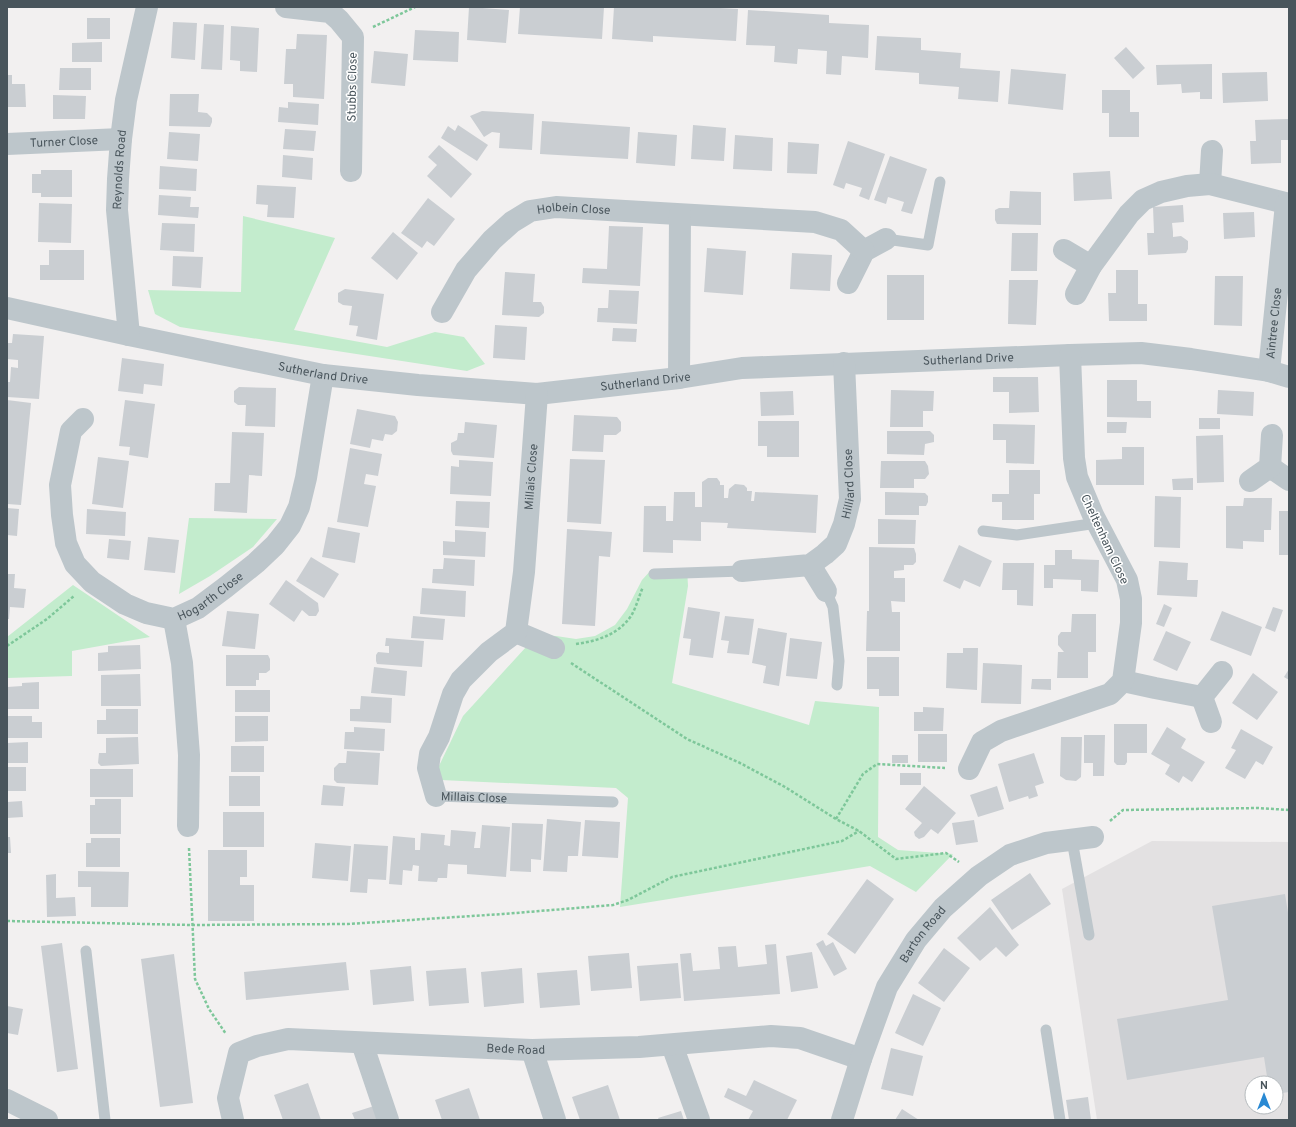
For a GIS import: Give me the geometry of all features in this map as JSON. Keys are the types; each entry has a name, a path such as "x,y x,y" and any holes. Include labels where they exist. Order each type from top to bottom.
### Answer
{"street":[{"name":"Reynolds Road","path":"129,335 117,210 121,139 126,100 147,7"},
{"name":"Stubbs Close","path":"286,7 332,10 353,37 351,171"},
{"name":"Turner Close","path":"7,144 121,139"},
{"path":"1210,184 1212,151"},
{"name":"Aintree Close","path":"1076,294 1091,266 1129,214 1143,200 1161,192 1187,186 1210,184 1288,204 1279,374"},
{"name":"Holbein Close","path":"442,312 466,270 492,240 512,222 530,211 556,207 815,222 841,230 864,251"},
{"path":"679,378 680,215"},
{"path":"848,283 864,251 886,239"},
{"path":"1064,250 1091,266"},
{"name":"Sutherland Drive","path":"7,308 323,375 418,385 537,394 679,378 742,368 1070,355 1141,354 1191,359 1279,374"},
{"name":"Cheltenham Close","path":"1070,355 1074,458 1077,477 1097,523 1127,580 1131,599 1131,623 1124,681"},
{"name":"Hilliard Close","path":"810,565 836,544 844,524 850,499 844,363"},
{"name":"Hogarth Close","path":"83,419 71,431 60,485 66,543 75,564 92,582 125,604 146,613 174,618 198,608 226,587 261,559 275,545 290,526 299,506 306,478 323,375"},
{"name":"Millais Close","path":"436,796 428,768 430,754 438,737 453,694 461,680 489,652 516,632 524,572 537,394"},
{"path":"1270,467 1272,435"},
{"path":"1270,467 1289,480"},
{"path":"1250,480 1270,467"},
{"path":"742,571 810,565 826,590"},
{"path":"174,618 182,663 184,686 188,755 188,826"},
{"path":"516,632 554,648"},
{"path":"1202,697 1222,672"},
{"path":"969,769 982,742 1001,731 1110,694 1124,681 1202,697"},
{"path":"1202,697 1211,722"},
{"name":"Barton Road","path":"842,1120 861,1059 887,987 916,940 943,908 979,876 1010,855 1046,843 1093,836"},
{"name":"Bede Road","path":"239,1053 257,1046 288,1039 532,1050 672,1045 771,1036 800,1038 861,1059"},
{"path":"362,1043 388,1120"},
{"path":"672,1045 699,1120"},
{"path":"532,1050 555,1120"},
{"path":"233,1120 228,1098 239,1053"},
{"path":"7,1100 46,1120"}],"lane":[{"path":"886,239 928,246 940,182"},
{"path":"983,531 1017,534 1097,523"},
{"path":"654,574 742,571"},
{"path":"826,590 833,607 839,661 837,685"},
{"name":"Millais Close","path":"436,796 612,802"},
{"path":"1072,840 1089,935"},
{"path":"86,951 105,1120"},
{"path":"1046,1030 1060,1120"}],"path":[{"path":"353,37 415,7"},
{"path":"554,648 595,641 616,632 631,616 644,585 654,574"},
{"path":"7,646 92,582"},
{"path":"554,648 567,660 687,739 740,763 785,787 836,819 859,831 896,859 946,853 979,876"},
{"path":"836,819 863,774 877,764 969,769"},
{"path":"1093,836 1123,810 1258,808 1289,810"},
{"path":"188,826 195,979 209,1009 239,1053"},
{"path":"7,921 192,925 348,924 613,905 628,900 672,877 842,841 859,831"}],"shaded area":[{"path":"1152,841 1289,842 1289,1120 1097,1120 1062,889"}],"green space":[{"path":"243,216 335,238 294,330 387,347 435,332 464,337 485,364 467,371 180,327 155,314 148,290 241,292"},
{"path":"189,518 277,519 253,547 210,576 179,594"},
{"path":"652,569 687,569 688,586 672,683 809,725 815,701 879,707 878,837 898,850 953,854 916,892 870,866 620,907 628,798 616,788 441,780 438,768 463,716 537,635 576,639 595,636 615,625 627,609 642,580"},
{"path":"73,585 150,637 72,651 72,676 7,678 7,637"}],"building":[{"path":"469,7 509,10 506,43 467,40"},
{"path":"520,7 604,7 602,39 518,34"},
{"path":"614,7 703,7 738,9 736,41 653,36 653,42 612,39"},
{"path":"748,10 829,15 829,23 869,25 868,58 842,56 841,75 826,74 827,51 798,49 797,64 774,62 775,46 746,45"},
{"path":"87,18 110,18 110,39 87,39"},
{"path":"173,22 197,23 195,60 171,58"},
{"path":"204,24 224,25 222,70 201,69"},
{"path":"231,26 259,28 257,72 240,71 240,61 230,60"},
{"path":"415,30 459,32 458,62 413,60"},
{"path":"297,34 327,35 324,99 293,97 293,84 284,84 286,49 296,49"},
{"path":"877,36 921,38 921,50 961,53 960,68 1000,71 998,102 958,99 959,87 919,84 919,73 875,70"},
{"path":"102,42 102,62 72,62 72,43"},
{"path":"1126,47 1145,68 1133,79 1114,58"},
{"path":"374,51 408,54 405,86 371,83"},
{"path":"1212,64 1212,99 1200,99 1200,92 1182,93 1181,84 1157,85 1156,65"},
{"path":"60,68 91,68 91,90 59,90"},
{"path":"1011,69 1066,74 1063,110 1008,104"},
{"path":"1267,72 1268,101 1223,103 1222,73"},
{"path":"7,75 12,75 12,84 25,84 26,107 7,107"},
{"path":"1102,90 1130,90 1130,112 1139,112 1139,137 1109,137 1109,113 1102,113"},
{"path":"170,94 199,94 198,112 207,113 212,118 210,127 169,126"},
{"path":"53,95 86,96 85,119 53,119"},
{"path":"288,102 319,104 318,125 278,122 279,107 288,108"},
{"path":"482,111 534,114 532,150 499,148 500,133 492,132 484,137 470,116"},
{"path":"1289,119 1289,140 1281,140 1281,163 1251,164 1250,141 1256,141 1255,120"},
{"path":"542,121 630,127 628,159 540,154"},
{"path":"458,125 488,145 477,161 441,138 448,126 455,131"},
{"path":"693,125 726,128 724,161 691,159"},
{"path":"285,129 316,131 314,151 283,149"},
{"path":"169,132 200,134 198,161 167,159"},
{"path":"638,132 677,135 675,166 636,163"},
{"path":"735,135 773,138 772,171 733,169"},
{"path":"848,141 885,154 869,200 859,196 862,188 846,183 844,189 833,185"},
{"path":"788,142 819,144 817,174 787,173"},
{"path":"439,145 472,174 451,198 427,176 437,165 428,157"},
{"path":"283,155 313,158 312,180 282,177"},
{"path":"890,156 927,169 912,214 901,211 904,202 888,197 886,204 874,200"},
{"path":"160,166 197,169 196,191 159,189"},
{"path":"41,170 72,170 72,197 41,197 41,193 32,193 32,174 41,174"},
{"path":"1110,171 1112,199 1074,201 1073,173"},
{"path":"257,185 296,187 294,218 267,217 268,205 256,204"},
{"path":"1010,191 1041,192 1041,225 997,224 995,220 995,210 999,208 1009,208"},
{"path":"159,195 191,197 190,207 199,207 198,218 158,215"},
{"path":"428,198 455,219 434,246 427,241 422,248 401,233"},
{"path":"39,203 72,204 71,243 38,242"},
{"path":"1183,205 1184,222 1172,223 1173,237 1181,236 1188,241 1188,249 1186,253 1148,255 1147,233 1154,233 1153,207"},
{"path":"1254,212 1255,237 1224,239 1223,213"},
{"path":"162,223 195,224 194,252 160,250"},
{"path":"609,226 643,227 640,286 582,283 583,268 607,269"},
{"path":"393,232 418,253 397,280 371,258"},
{"path":"1012,233 1038,233 1037,271 1011,271"},
{"path":"707,248 746,251 743,295 704,292"},
{"path":"49,250 84,250 84,280 40,280 40,265 49,265"},
{"path":"792,253 832,255 830,291 790,289"},
{"path":"173,256 203,257 201,288 172,286"},
{"path":"1116,270 1138,270 1138,304 1147,304 1147,321 1109,321 1108,293 1116,293"},
{"path":"505,272 535,274 533,302 541,302 544,307 544,313 539,317 502,315"},
{"path":"887,275 924,275 924,320 887,320"},
{"path":"1215,276 1243,276 1242,326 1214,325"},
{"path":"1009,280 1038,280 1036,325 1008,324"},
{"path":"345,289 384,294 377,340 356,336 358,326 349,325 352,306 343,305 338,302 338,293"},
{"path":"609,290 639,291 637,324 597,322 598,308 608,308"},
{"path":"495,325 527,327 525,360 493,358"},
{"path":"613,328 637,329 636,342 612,341"},
{"path":"13,334 44,336 39,399 7,397 7,382 10,382 11,367 18,368 18,360 7,359 7,343 12,343"},
{"path":"122,358 164,364 162,386 144,384 143,394 118,391"},
{"path":"993,377 1038,377 1039,412 1009,413 1009,392 993,392"},
{"path":"1107,380 1137,380 1137,401 1151,401 1151,418 1107,417"},
{"path":"239,387 276,388 275,427 245,426 246,405 238,405 234,402 234,391"},
{"path":"891,390 934,391 933,411 923,411 923,427 890,427"},
{"path":"1218,390 1254,392 1253,416 1217,414"},
{"path":"793,391 794,415 761,416 760,392"},
{"path":"7,400 31,403 21,505 7,504"},
{"path":"125,400 155,404 148,458 129,455 130,447 119,446"},
{"path":"357,409 395,416 398,422 397,431 392,435 385,434 383,441 372,439 370,448 350,444"},
{"path":"574,415 617,417 621,422 621,431 616,435 604,435 603,452 572,451"},
{"path":"1199,418 1220,418 1220,429 1199,429"},
{"path":"758,421 799,421 799,457 767,457 767,446 758,446"},
{"path":"465,422 497,425 494,458 453,455 451,451 451,443 457,440 458,433 464,433"},
{"path":"1107,422 1127,422 1126,433 1107,433"},
{"path":"993,424 1035,425 1034,464 1006,463 1006,440 993,440"},
{"path":"887,431 930,431 934,435 934,442 925,444 924,455 887,454"},
{"path":"232,432 264,433 262,476 249,475 247,513 214,511 215,483 230,483"},
{"path":"1223,435 1224,482 1197,483 1196,436"},
{"path":"1122,447 1144,447 1144,485 1096,485 1096,460 1122,459"},
{"path":"350,448 382,454 378,476 366,474 364,484 376,486 368,527 337,522"},
{"path":"98,457 129,461 123,508 92,504"},
{"path":"570,459 605,460 601,524 567,522"},
{"path":"459,460 493,462 491,496 450,494 451,466 459,467"},
{"path":"881,461 925,461 928,466 929,474 925,479 914,479 914,488 880,488"},
{"path":"1009,470 1040,470 1040,494 1034,494 1034,520 1002,520 1002,502 992,502 992,494 1009,494"},
{"path":"708,478 717,478 720,485 724,485 724,498 728,498 729,489 735,484 744,485 747,488 747,491 752,491 751,501 754,501 755,492 818,495 816,533 727,528 728,523 701,522 701,541 673,540 673,553 643,552 644,506 666,506 666,521 673,521 674,492 695,492 695,507 702,507 702,482"},
{"path":"1193,478 1193,490 1173,490 1172,479"},
{"path":"885,492 925,493 928,496 928,502 926,506 919,506 919,515 885,515"},
{"path":"1155,496 1181,497 1180,548 1154,547"},
{"path":"1244,498 1272,498 1271,530 1264,530 1264,542 1243,541 1243,549 1226,548 1226,506 1243,506"},
{"path":"456,501 490,502 489,528 455,526"},
{"path":"7,508 19,509 17,536 7,535"},
{"path":"87,509 126,512 125,536 86,534"},
{"path":"1279,511 1289,511 1289,555 1279,555"},
{"path":"878,519 916,520 915,544 878,544"},
{"path":"328,527 360,533 355,563 322,557"},
{"path":"567,529 612,532 610,557 599,556 595,626 562,624"},
{"path":"455,530 486,532 485,557 443,555 443,541 455,542"},
{"path":"148,537 179,540 175,573 144,570"},
{"path":"109,539 131,541 129,560 107,558"},
{"path":"959,545 992,561 980,587 964,580 960,589 943,581"},
{"path":"869,547 914,548 916,554 916,562 913,565 904,565 904,570 894,571 894,578 905,578 905,602 891,601 892,612 900,612 900,651 866,651 867,611 869,611"},
{"path":"1055,550 1072,550 1072,559 1099,560 1098,592 1081,591 1081,580 1053,579 1053,588 1044,588 1044,565 1055,565"},
{"path":"311,557 339,574 324,598 296,581"},
{"path":"444,558 475,560 474,586 432,583 433,569 443,569"},
{"path":"1159,561 1188,563 1187,580 1198,580 1197,597 1157,595"},
{"path":"1003,563 1034,563 1033,606 1017,605 1017,590 1002,590"},
{"path":"7,574 15,574 14,588 26,589 24,608 10,607 9,619 7,619"},
{"path":"286,580 318,603 319,611 316,616 309,616 302,610 294,622 269,604"},
{"path":"422,588 466,591 465,617 420,614"},
{"path":"1164,604 1172,608 1164,627 1156,624"},
{"path":"688,607 720,612 713,658 689,655 691,639 683,638"},
{"path":"1273,607 1283,610 1275,632 1265,628"},
{"path":"227,611 259,614 255,649 222,646"},
{"path":"1222,611 1262,627 1251,656 1210,640"},
{"path":"1072,614 1096,614 1096,652 1088,652 1088,678 1057,678 1058,652 1064,652 1058,645 1058,636 1061,632 1071,632"},
{"path":"413,616 445,619 443,640 411,638"},
{"path":"725,616 754,619 749,655 727,653 729,641 721,640"},
{"path":"758,628 787,633 779,686 763,683 766,666 752,663"},
{"path":"1166,631 1191,642 1177,671 1153,660"},
{"path":"386,638 424,641 422,667 377,664 376,655 378,652 389,653 389,646 385,646"},
{"path":"790,638 822,642 817,679 786,676"},
{"path":"140,645 141,669 98,671 98,653 108,652 108,646"},
{"path":"963,648 978,648 977,690 946,688 947,653 963,653"},
{"path":"226,655 268,655 270,659 270,670 266,673 259,673 259,680 256,680 256,686 226,686"},
{"path":"867,657 899,657 899,696 879,696 879,689 867,689"},
{"path":"983,663 1022,665 1021,704 981,703"},
{"path":"374,667 407,671 405,696 371,693"},
{"path":"1289,669 1289,680 1284,677"},
{"path":"1253,673 1278,692 1257,720 1232,703"},
{"path":"140,674 141,706 101,706 101,675"},
{"path":"1032,679 1051,679 1051,690 1031,689"},
{"path":"39,682 39,709 7,709 7,687 22,686 22,683"},
{"path":"235,690 270,690 270,712 235,712"},
{"path":"361,696 392,698 391,723 350,721 350,709 360,709"},
{"path":"923,707 944,708 943,731 914,731 914,712 923,712"},
{"path":"106,709 138,709 138,734 97,734 97,720 106,720"},
{"path":"7,716 32,716 32,722 42,722 42,738 7,738"},
{"path":"235,716 268,716 268,741 235,742"},
{"path":"1114,724 1147,724 1147,753 1127,753 1127,762 1125,765 1117,765 1114,762"},
{"path":"354,727 385,729 384,751 344,749 345,732 354,732"},
{"path":"1167,727 1186,739 1181,748 1205,762 1192,782 1183,776 1179,783 1165,774 1170,765 1151,754"},
{"path":"1241,729 1273,747 1263,765 1256,761 1245,779 1225,768 1236,750 1231,748"},
{"path":"918,734 947,734 947,762 918,762"},
{"path":"1084,735 1105,735 1104,776 1093,776 1093,763 1084,763"},
{"path":"138,737 139,764 101,766 98,763 99,753 106,753 106,738"},
{"path":"1061,737 1082,737 1081,777 1076,781 1066,780 1060,776"},
{"path":"28,742 28,763 7,763 7,743"},
{"path":"231,746 264,746 264,772 231,772"},
{"path":"347,751 380,753 378,785 337,783 334,780 334,768 339,763 346,763"},
{"path":"1034,753 1044,783 1035,786 1038,796 1029,799 1028,796 1009,802 998,764"},
{"path":"892,755 908,755 908,763 892,763"},
{"path":"7,767 26,767 26,791 7,791"},
{"path":"90,769 133,769 133,797 90,797"},
{"path":"900,773 921,773 921,785 900,785"},
{"path":"229,776 260,776 260,806 229,806"},
{"path":"323,785 345,787 343,806 321,805"},
{"path":"924,786 956,813 938,834 931,829 924,837 919,839 915,836 914,832 922,823 905,809"},
{"path":"997,786 1004,809 978,817 970,795"},
{"path":"95,799 121,799 121,834 90,834 90,805 95,805"},
{"path":"22,801 23,817 7,818 7,802"},
{"path":"223,812 264,812 264,847 223,847"},
{"path":"547,819 581,822 578,856 568,856 567,872 543,871"},
{"path":"585,820 620,822 618,858 582,856"},
{"path":"974,820 978,842 956,845 952,823"},
{"path":"512,823 543,824 541,860 531,859 531,872 510,871"},
{"path":"482,825 510,827 506,877 467,874 467,865 448,864 447,878 438,878 437,882 418,881 419,866 413,865 412,871 403,870 402,885 389,884 393,836 415,838 415,850 420,850 421,833 445,835 444,845 450,846 451,830 476,832 474,848 480,848"},
{"path":"7,837 10,837 11,853 7,853"},
{"path":"91,838 120,838 120,867 86,867 86,843 91,843"},
{"path":"315,843 351,846 348,881 312,878"},
{"path":"354,844 388,846 386,880 368,879 367,893 350,892"},
{"path":"208,850 247,850 247,877 240,877 240,885 254,885 254,921 208,921"},
{"path":"78,871 129,872 128,907 91,907 91,887 78,887"},
{"path":"1030,873 1051,904 1012,930 991,900"},
{"path":"56,874 56,898 75,897 76,916 47,917 46,875"},
{"path":"867,879 894,899 855,954 827,934"},
{"path":"1285,894 1289,919 1289,1092 1284,1093 1284,1075 1267,1075 1264,1057 1127,1080 1117,1019 1228,1000 1212,906"},
{"path":"990,907 1019,945 1006,957 996,947 980,961 957,938"},
{"path":"823,940 826,946 833,942 847,969 834,976 816,944"},
{"path":"62,943 78,1069 57,1072 41,946"},
{"path":"776,944 780,994 684,1001 680,954 691,953 693,971 720,969 718,947 736,946 738,967 767,964 765,945"},
{"path":"944,948 970,968 944,1002 918,983"},
{"path":"812,952 818,988 791,992 786,956"},
{"path":"629,953 632,988 591,991 588,956"},
{"path":"174,954 193,1103 160,1107 141,959"},
{"path":"346,962 349,990 246,1000 244,972"},
{"path":"678,963 681,998 640,1001 637,966"},
{"path":"411,966 414,1001 373,1005 370,970"},
{"path":"466,968 469,1003 429,1006 426,971"},
{"path":"522,968 524,1003 484,1007 481,972"},
{"path":"577,970 580,1005 540,1008 537,973"},
{"path":"913,994 941,1008 923,1046 895,1033"},
{"path":"7,1006 23,1009 18,1035 7,1033"},
{"path":"891,1048 923,1056 913,1096 881,1089"},
{"path":"754,1080 797,1100 787,1120 748,1120 753,1111 724,1097 728,1088 746,1096"},
{"path":"308,1083 321,1120 283,1120 274,1095"},
{"path":"608,1085 620,1120 580,1120 572,1097"},
{"path":"469,1088 480,1120 442,1120 435,1100"},
{"path":"1088,1097 1091,1120 1069,1120 1066,1100"},
{"path":"374,1106 379,1120 355,1120 352,1113"},
{"path":"902,1109 919,1120 895,1120"},
{"path":"681,1111 684,1120 659,1120 658,1118"}]}
